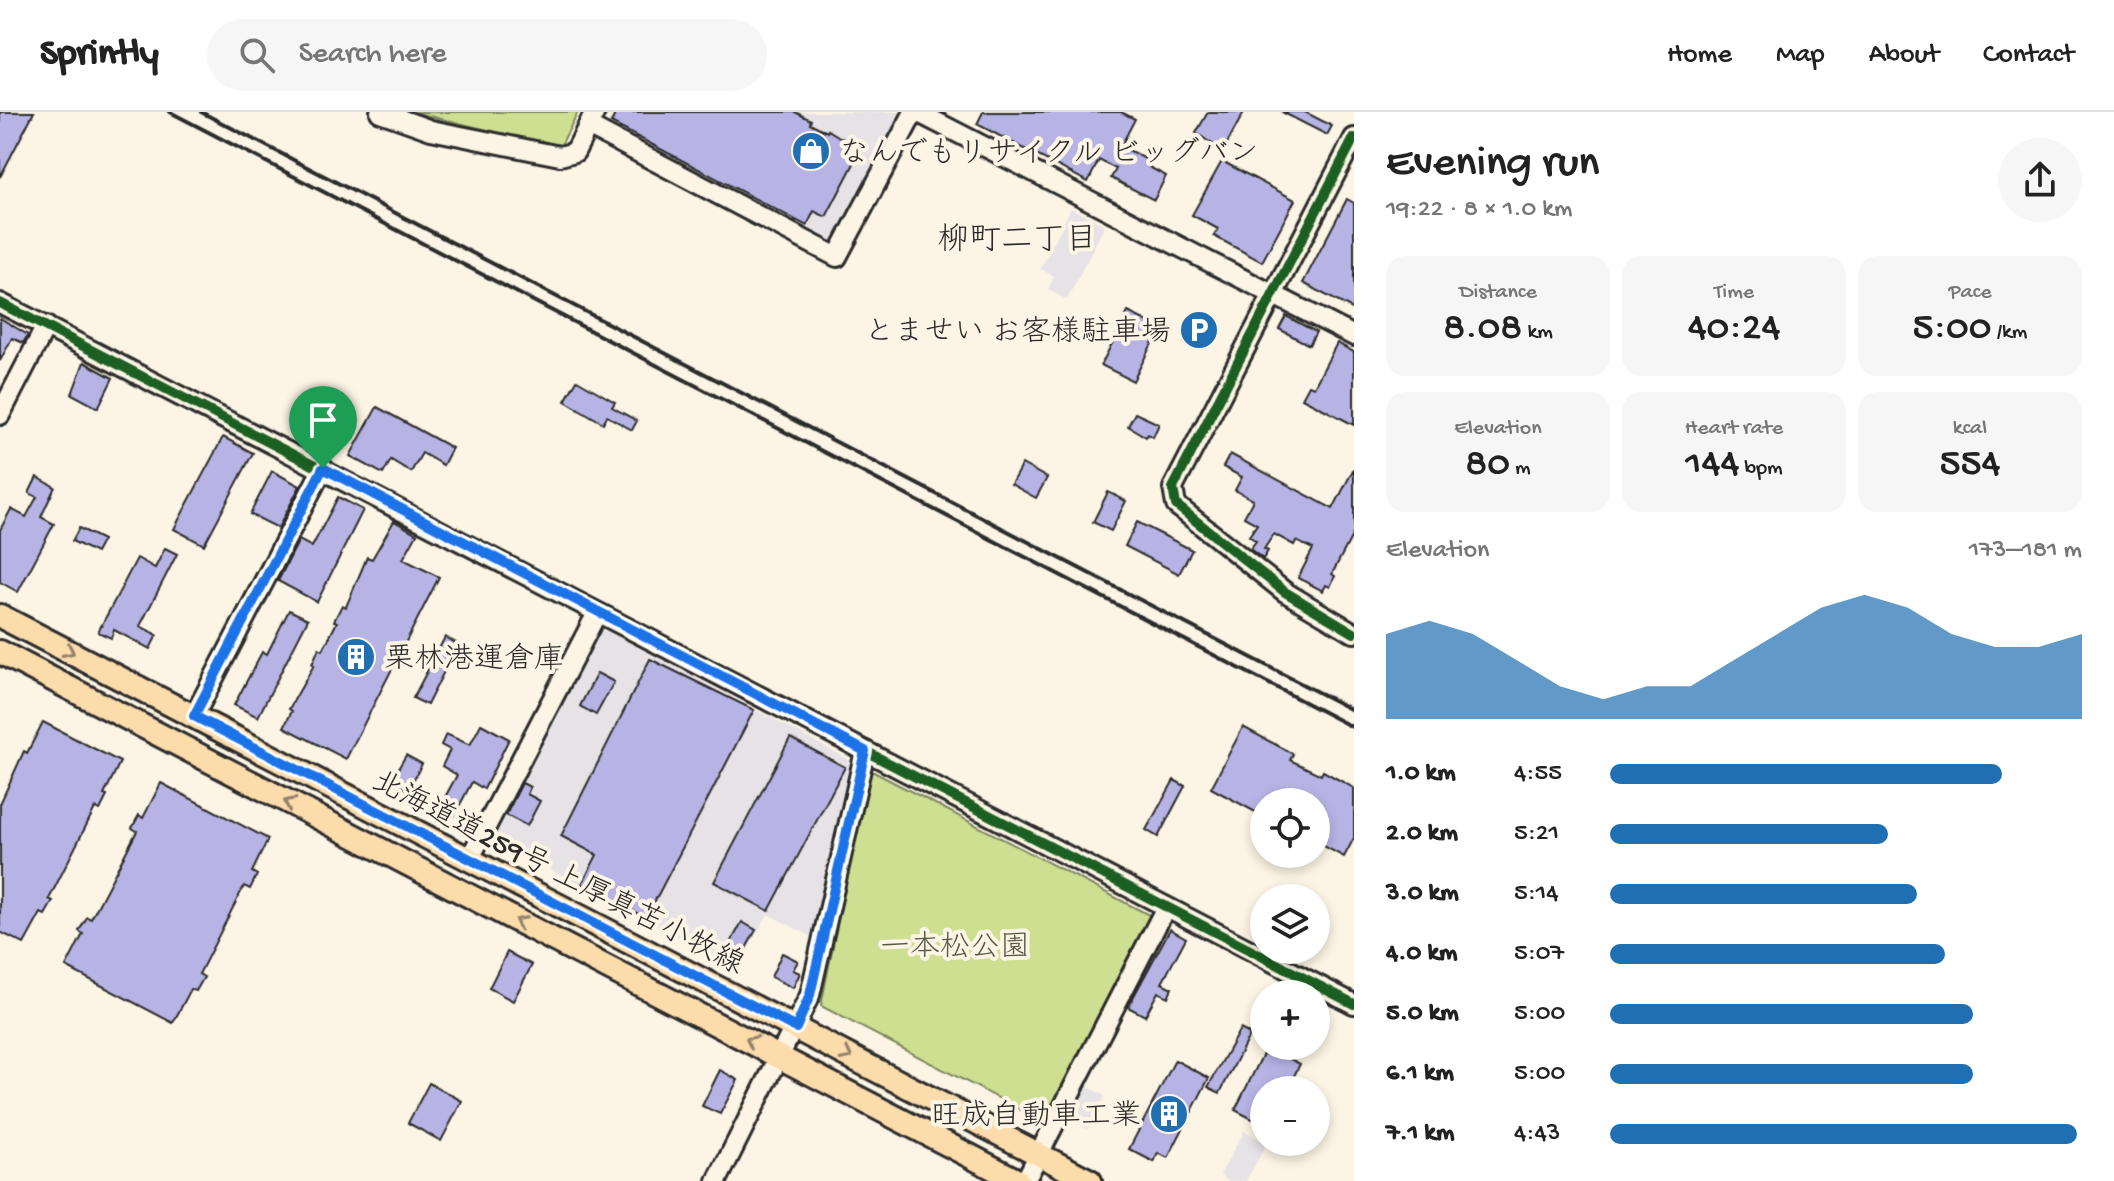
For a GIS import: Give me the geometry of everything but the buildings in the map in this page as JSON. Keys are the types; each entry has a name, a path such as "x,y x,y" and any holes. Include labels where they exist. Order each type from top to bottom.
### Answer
{"main road":[{"name":"北海道道259号 上厚真苫小牧線","path":"0,616 1090,1181"},
{"name":"北海道道259号 上厚真苫小牧線","path":"0,652 1018,1181"}],"street":[{"path":"380,112 431,130 547,156 575,152 592,119 837,257 916,112 1354,336"},
{"path":"1354,138 1173,488 1176,505 1285,592 1354,633"},
{"path":"0,303 1354,1004"},
{"path":"0,415 46,326"},
{"path":"194,716 323,468"},
{"path":"470,858 597,613"},
{"path":"717,1181 782,1057 810,995 865,751"},
{"path":"1025,1181 1166,907"}],"shaded area":[{"path":"614,112 900,112 831,245 607,125"},
{"path":"1071,208 1105,225 1067,300 1048,289 1054,276 1040,269"},
{"path":"606,630 848,759 851,766 812,937 768,914 737,968 496,841 495,830 597,633"},
{"name":"旺成自動車工業","path":"1085,1085 1105,1096 1088,1129 1073,1121 1082,1102 1078,1099"},
{"path":"1244,1131 1250,1134 1250,1156 1260,1156 1246,1181 1227,1181 1220,1175"}],"green space":[{"path":"412,112 578,112 560,147"},
{"name":"一本松公園","path":"868,769 1151,916 1046,1123 821,1006"}],"railway":[{"path":"170,112 1354,728"},
{"path":"201,112 1354,711"}],"cycle path":[{"path":"1354,138 1173,488 1176,505 1285,592 1354,633"},
{"path":"0,303 1354,1004"}],"place":[{"name":"なんでもリサイクル ビッグバン","path":"811,151"},
{"name":"とませい お客様駐車場","path":"1199,330"},
{"name":"栗林港運倉庫","path":"356,657"},
{"name":"旺成自動車工業","path":"1169,1114"}],"district":[{"name":"柳町二丁目","path":"1017,237"}],"route":[{"path":"323,468 865,751 810,995 796,1028 194,716 323,468"}]}
